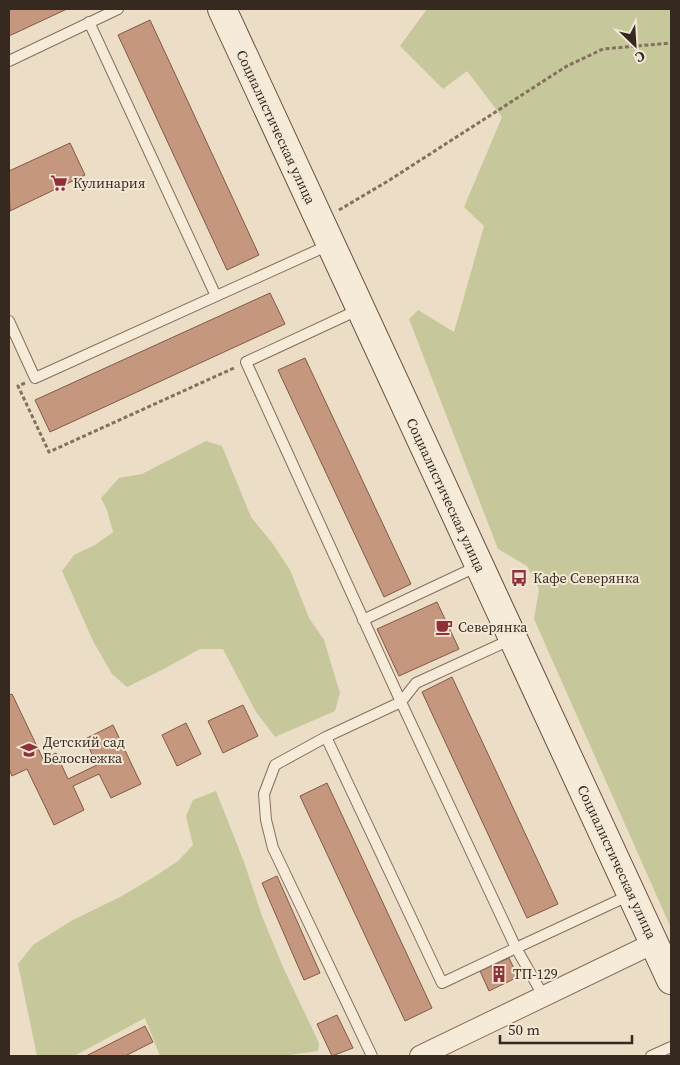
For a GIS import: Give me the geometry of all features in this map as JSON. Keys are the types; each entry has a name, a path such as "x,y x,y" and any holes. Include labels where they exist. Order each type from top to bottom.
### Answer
{"main road":[{"name":"Социалистическая улица","path":"222,9 671,980"}],"street":[{"path":"420,1056 654,943"}],"lane":[{"path":"9,61 118,9"},
{"path":"89,22 216,296"},
{"path":"9,321 35,378 216,296 325,233"},
{"path":"360,309 246,362 363,620 516,948 544,997"},
{"path":"363,620 479,566"},
{"path":"372,1056 273,848 266,820 264,794 275,765 326,736 401,702 416,684 513,639"},
{"path":"326,736 442,982 631,894"},
{"path":"651,1056 671,1047"}],"path":[{"path":"325,233 388,181 567,66 603,49 671,43"},
{"path":"35,378 18,386 49,452 246,362"}],"green space":[{"path":"427,9 671,9 671,928 534,619 539,589 527,566 498,549 409,319 418,310 454,332 484,226 464,207 502,117 467,71 443,89 400,46"},
{"path":"206,441 222,446 251,517 273,544 290,570 309,618 324,640 340,693 335,711 275,737 256,712 223,649 200,649 127,687 112,674 93,641 62,571 74,555 95,545 113,532 107,510 101,498 119,478 142,474"},
{"path":"216,791 244,862 262,916 283,967 319,1043 318,1051 282,1056 160,1056 145,1018 74,1056 37,1056 18,964 33,945 71,921 122,896 178,861 193,845 186,816 193,800"}],"building":[{"path":"9,9 67,9 9,36"},
{"path":"150,20 259,255 227,270 118,35"},
{"path":"70,143 85,175 10,211 9,171"},
{"path":"270,293 285,324 50,432 35,400"},
{"path":"305,358 411,584 384,597 278,370"},
{"path":"437,602 459,649 399,676 377,629"},
{"path":"452,677 558,904 527,918 422,692"},
{"path":"12,694 43,759 56,753 68,779 97,765 85,739 113,725 141,784 111,798 99,774 73,786 84,810 54,825 27,769 12,776 9,769 9,695"},
{"path":"243,705 258,736 223,753 208,721"},
{"path":"186,723 201,754 177,766 162,735"},
{"path":"327,783 432,1008 405,1021 300,796"},
{"path":"277,876 320,973 304,980 262,883"},
{"name":"ТП-129","path":"509,958 518,977 489,991 480,971"},
{"path":"337,1015 353,1048 332,1056 317,1024"},
{"path":"145,1026 153,1042 125,1056 86,1056"}],"place":[{"name":"Кулинария","path":"59,183"},
{"name":"Кафе Северянка","path":"519,578"},
{"name":"Северянка","path":"444,627"},
{"name":"Детский сад Белоснежка","path":"29,750"},
{"name":"ТП-129","path":"499,974"}]}
